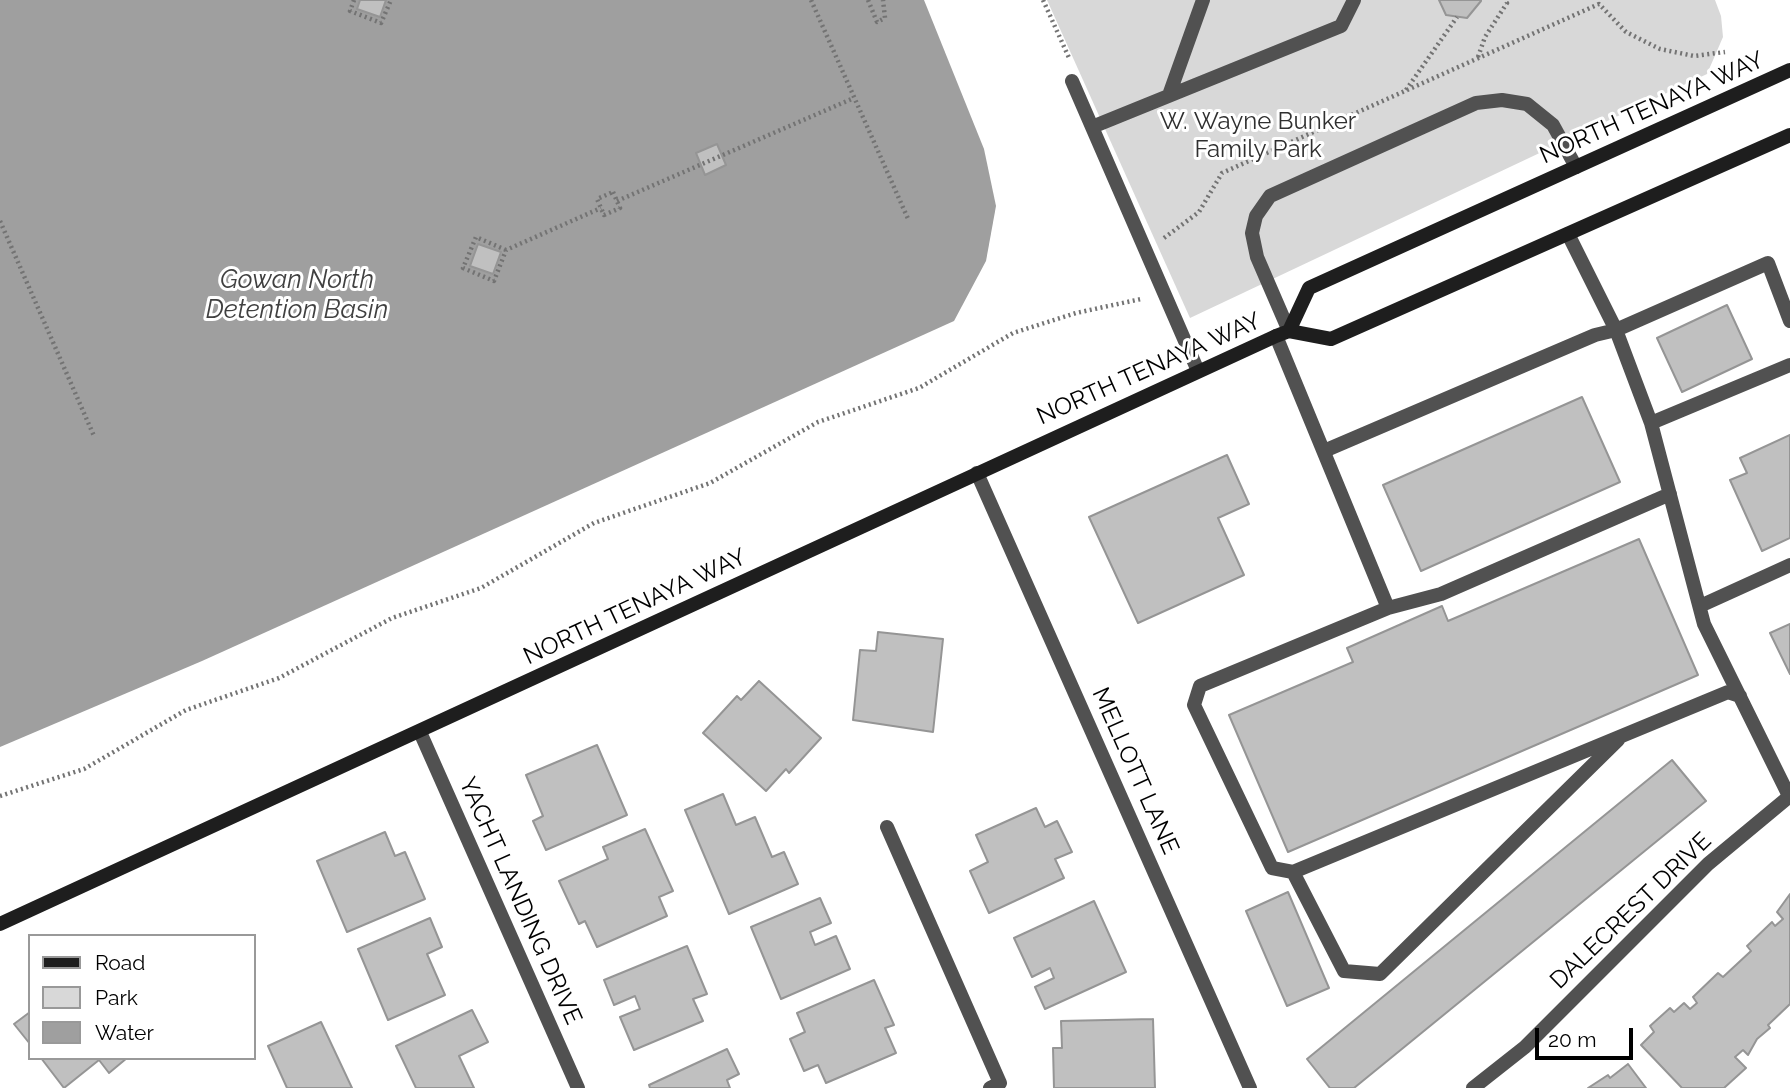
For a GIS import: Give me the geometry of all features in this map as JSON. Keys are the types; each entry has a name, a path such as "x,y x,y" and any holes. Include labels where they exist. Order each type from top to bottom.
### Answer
{"main road":[{"name":"NORTH TENAYA WAY","path":"1282,334 1309,288 1790,70"},
{"name":"NORTH TENAYA WAY","path":"0,924 420,733 1198,371 1282,334 1331,339 1790,135"}],"street":[{"path":"1168,95 1203,0"},
{"path":"1092,127 1341,26 1354,0"},
{"path":"1072,81 1198,371"},
{"path":"1388,608 1324,452 1282,334 1257,257 1252,233 1256,216 1270,196 1476,103 1502,100 1527,104 1553,125 1576,167"},
{"path":"1568,234 1616,330 1651,423 1704,624 1790,796"},
{"path":"1324,452 1595,334 1616,330 1768,263 1785,292 1790,321"},
{"path":"1651,423 1790,365"},
{"name":"MELLOTT LANE","path":"977,472 1250,1088"},
{"path":"1670,494 1441,594 1388,608 1200,686 1194,705 1272,869 1293,872 1728,692 1740,695"},
{"path":"1700,606 1790,565"},
{"name":"YACHT LANDING DRIVE","path":"420,733 578,1088"},
{"path":"1293,872 1344,971 1380,974 1623,735"},
{"name":"DALECREST DRIVE","path":"1474,1088 1525,1047 1708,864 1790,796"},
{"path":"887,827 995,1086"}],"path":[{"path":"354,0 350,11 381,23 391,0"},
{"path":"811,0 909,220"},
{"path":"867,0 877,22 885,18 883,0"},
{"path":"1043,0 1077,76 1072,81"},
{"path":"1478,58 1485,37 1507,3 1504,0"},
{"path":"1405,91 1457,17"},
{"path":"617,201 853,98"},
{"path":"613,192 620,208 604,215 601,208 597,200 613,192"},
{"path":"506,250 476,237 463,268 494,281 506,250 601,208"},
{"path":"0,221 94,436"},
{"path":"0,796 84,769 186,710 279,678 392,618 481,588 594,523 709,483 818,422 919,388 1013,332 1076,313 1150,296"}],"green space":[{"name":"W. Wayne Bunker Family Park","path":"1047,0 1715,0 1721,16 1723,37 1707,74 1190,318"}],"water":[{"name":"Gowan North Detention Basin","path":"0,0 924,0 984,149 996,206 986,261 954,321 202,661 0,747"}],"building":[{"path":"360,0 386,0 380,17 357,9"},
{"path":"1439,0 1481,1 1467,18 1446,15"},
{"path":"717,144 726,165 705,175 696,153"},
{"path":"478,244 501,252 493,274 470,266"},
{"path":"1727,305 1752,359 1682,392 1657,338"},
{"path":"1582,397 1620,482 1421,571 1383,485"},
{"path":"1790,435 1790,538 1762,551 1730,480 1747,473 1740,458"},
{"path":"1227,455 1249,504 1218,518 1244,575 1138,623 1089,517"},
{"path":"1639,539 1698,675 1288,852 1229,715 1353,662 1347,648 1442,606 1448,621"},
{"path":"1790,624 1790,674 1770,633"},
{"path":"878,632 943,639 933,732 853,720 860,650 876,651"},
{"path":"759,681 821,738 789,773 786,769 766,791 703,733 737,696 741,700"},
{"path":"597,745 627,815 546,850 533,821 543,816 526,775"},
{"path":"1672,760 1706,801 1354,1088 1330,1088 1307,1059"},
{"path":"723,794 736,825 755,817 772,857 784,852 798,884 729,914 685,810"},
{"path":"1036,808 1045,827 1057,821 1072,852 1055,859 1064,878 989,913 970,871 988,862 976,835"},
{"path":"645,829 673,891 659,897 667,916 597,947 585,921 579,924 559,881 608,859 603,847"},
{"path":"385,832 395,856 405,852 425,899 347,932 317,861"},
{"path":"1288,892 1329,988 1287,1006 1246,911"},
{"path":"1790,894 1790,1004 1768,1025 1770,1028 1757,1039 1748,1055 1743,1050 1735,1057 1746,1068 1724,1088 1682,1088 1641,1045 1654,1032 1650,1026 1670,1008 1674,1012 1684,1003 1690,1009 1697,1003 1693,997 1718,973 1723,977 1751,951 1747,946 1772,922 1775,926 1783,919 1777,912"},
{"path":"820,898 831,923 810,932 815,945 836,936 850,969 781,999 751,927"},
{"path":"1094,901 1126,972 1045,1009 1035,987 1054,978 1050,968 1032,977 1014,938"},
{"path":"430,918 442,947 427,954 445,995 388,1020 358,949"},
{"path":"687,946 707,994 693,999 703,1021 634,1050 620,1017 640,1009 635,996 614,1005 604,980"},
{"path":"874,980 894,1025 885,1028 896,1053 826,1083 818,1065 804,1071 790,1039 805,1032 797,1013"},
{"path":"472,1010 488,1042 459,1056 474,1088 416,1088 396,1046"},
{"path":"28,1014 28,1042 14,1024"},
{"path":"1153,1019 1155,1088 1054,1088 1053,1048 1062,1048 1061,1021"},
{"path":"321,1022 352,1088 287,1088 268,1046"},
{"path":"727,1049 739,1074 727,1080 730,1088 650,1088 649,1085"},
{"path":"43,1060 99,1060 64,1088"},
{"path":"99,1060 125,1060 109,1073"},
{"path":"1628,1064 1646,1088 1588,1088 1608,1075 1610,1078"}]}
